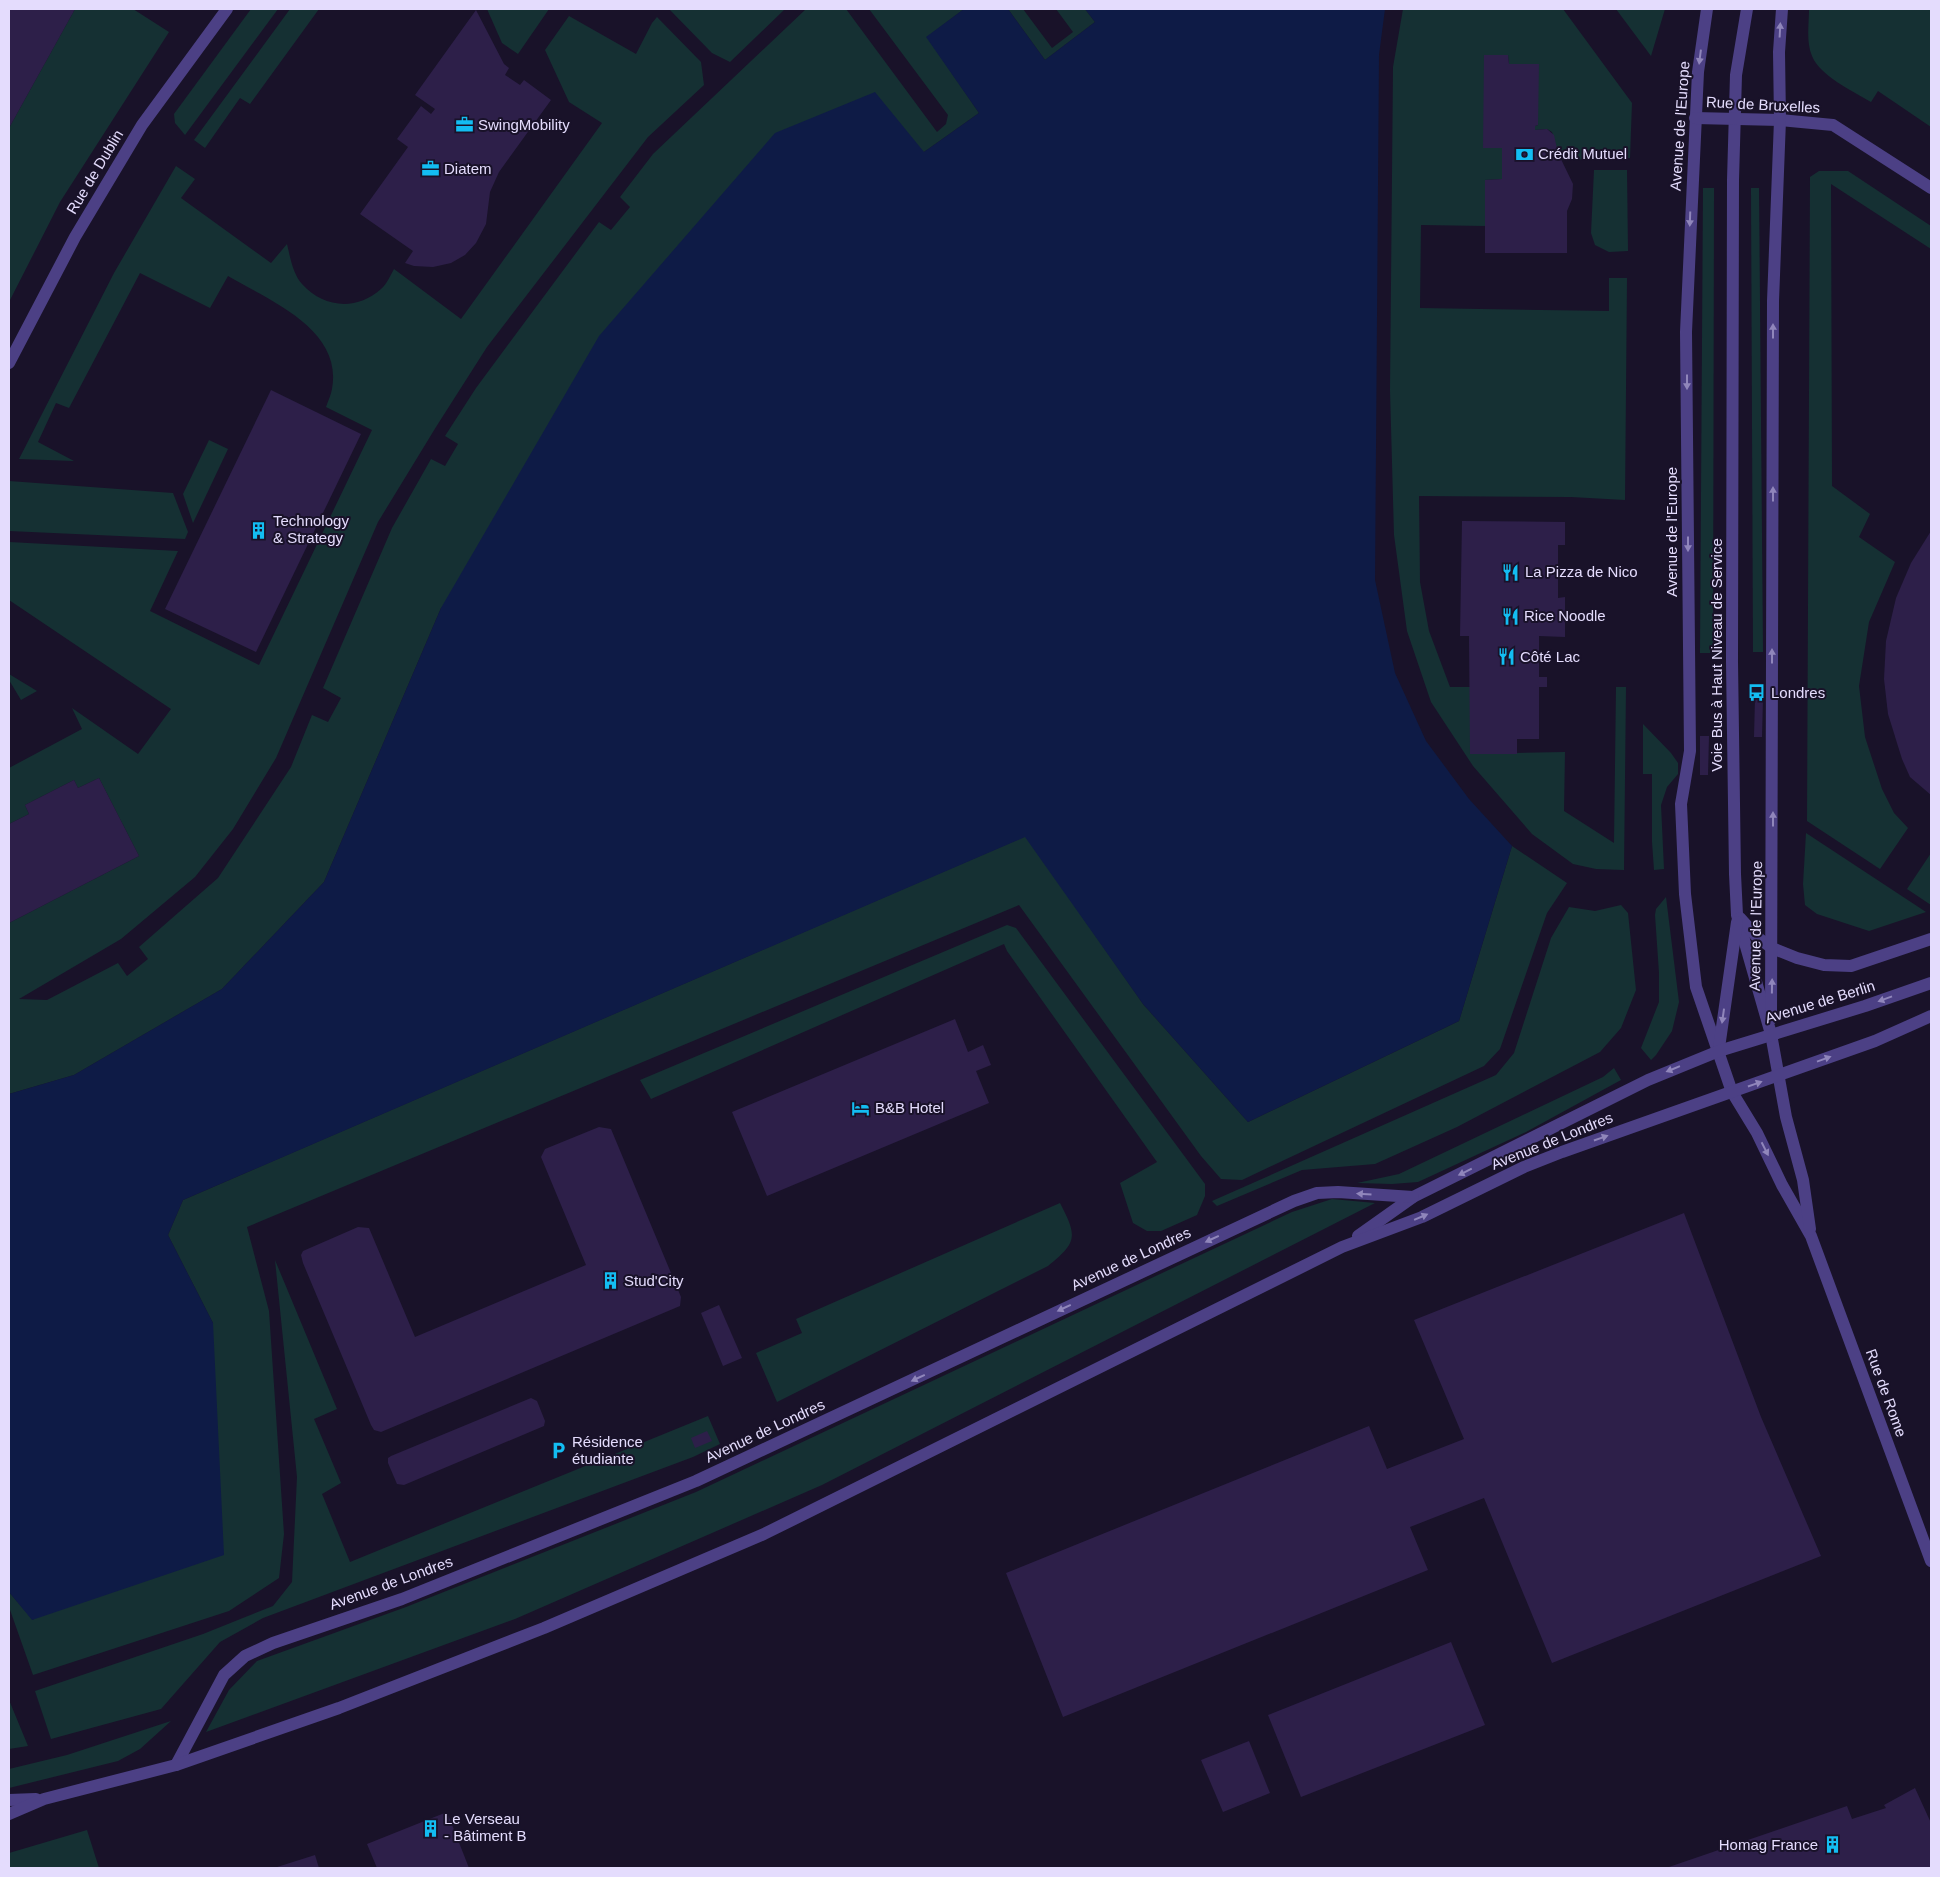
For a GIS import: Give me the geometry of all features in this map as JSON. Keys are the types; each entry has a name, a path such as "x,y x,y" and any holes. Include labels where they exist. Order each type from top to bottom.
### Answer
{"street":[{"name":"Rue de Dublin","path":"9,363 75,237 142,125 227,9"},
{"name":"Avenue de l'Europe","path":"1706,9 1698,72 1695,118 1686,332 1690,751 1681,804 1684,880 1696,987 1732,1092"},
{"path":"1735,119 1736,75 1746,9"},
{"name":"Avenue de l'Europe","path":"1771,1034 1773,301 1780,120 1779,52 1782,9"},
{"name":"Rue de Bruxelles","path":"1695,118 1780,120 1833,125 1931,188"},
{"name":"Voie Bus à Haut Niveau de Service","path":"1735,119 1733,180 1732,662 1734,874 1738,915"},
{"name":"Avenue de l'Europe","path":"1719,1051 1738,915"},
{"name":"Avenue de l'Europe","path":"1738,915 1771,1034 1778,1076"},
{"path":"1738,915 1757,937 1772,948 1824,965 1851,966 1931,939"},
{"name":"Avenue de Berlin","path":"1719,1051 1865,1006 1931,983"},
{"path":"1778,1076 1875,1041 1931,1016"},
{"name":"Avenue de Londres","path":"1342,1247 1413,1197 1648,1080 1719,1051"},
{"name":"Avenue de Londres","path":"9,1814 44,1799 176,1765 339,1708 534,1632 764,1534 1342,1247 1422,1217 1562,1152 1778,1076"},
{"name":"Rue de Rome","path":"1778,1076 1786,1117 1803,1180 1811,1236"},
{"name":"Rue de Rome","path":"1732,1092 1757,1133 1782,1185 1811,1236 1931,1561"},
{"name":"Avenue de Londres","path":"176,1765 224,1676 245,1656 272,1643 402,1598 696,1481 1294,1201 1317,1193 1338,1192 1413,1197"},
{"name":"Avenue de Londres","path":"9,1800 44,1799"}],"green space":[{"path":"75,9 133,9 169,32 60,202 9,302 9,128"},
{"path":"251,9 278,9 185,135 175,123 174,114"},
{"path":"290,9 319,9 250,104 240,98 205,148 194,140"},
{"path":"487,9 549,9 518,54 502,43"},
{"path":"669,9 785,9 730,62 712,53"},
{"path":"806,9 846,9 937,132 946,124 948,115 869,9 964,9 927,37 979,113 924,152 441,608 324,882 222,989 74,1075 9,1094 9,923 139,856 99,778 78,788 74,780 25,805 29,814 9,824 9,768 82,729 72,708 138,754 171,709 9,600 9,542 178,551 150,611 259,665 372,430 326,407 332,389 332,368 326,350 315,333 300,319 228,276 210,308 140,273 69,408 56,403 38,442 74,461 19,459 114,273 176,166 195,179 181,198 271,263 287,244 292,265 299,280 310,292 320,298 340,304 361,301 372,296 383,287 394,269 461,319 602,123 569,102 545,50 569,16 636,54 657,17 701,62 704,85 648,137 487,347 378,522 276,758 233,829 195,877 121,939 19,999 47,1000 118,963 127,976 148,959 139,947 218,878 291,767 312,715 328,722 341,698 323,688 392,528 431,459 445,466 458,444 445,436 476,388 599,222 611,230 630,207 620,197 653,154"},
{"path":"1008,9 1023,9 1052,48 1073,32 1056,9 1085,9 1095,22 1045,60"},
{"path":"1403,9 1563,9 1632,103 1630,158 1560,160 1552,132 1547,129 1535,130 1535,126 1538,125 1538,64 1509,64 1508,55 1484,55 1502,148 1502,179 1485,180 1485,226 1421,225 1420,308 1609,311 1609,278 1627,278 1625,500 1571,497 1419,496 1420,582 1429,631 1450,687 1470,687 1470,754 1565,752 1564,811 1614,843 1616,687 1626,687 1624,870 1596,869 1573,864 1532,834 1473,766 1431,702 1407,631 1394,535 1390,390 1393,67"},
{"path":"1616,9 1665,9 1651,56"},
{"path":"1809,9 1931,9 1931,127 1878,91 1871,102 1822,70 1810,51 1808,39"},
{"path":"1594,170 1627,170 1628,251 1609,252 1595,245 1591,233"},
{"path":"1819,171 1848,171 1931,226 1931,249 1831,184 1832,486 1870,514 1859,537 1895,562 1869,622 1859,686 1865,737 1882,789 1894,813 1908,828 1880,869 1807,821 1810,177"},
{"path":"1703,188 1714,188 1713,653 1700,653"},
{"path":"1751,188 1759,188 1763,652 1753,652"},
{"path":"209,440 228,449 193,523 183,494"},
{"path":"9,481 173,493 188,532 185,539 9,531"},
{"path":"9,674 37,691 21,700 9,680"},
{"path":"1643,724 1678,763 1678,774 1667,787 1661,805 1664,869 1654,870 1652,774 1643,774"},
{"path":"1806,833 1926,912 1869,931 1817,914 1805,905 1803,884"},
{"path":"1026,836 1143,1004 1248,1122 1459,1021 1512,846 1567,883 1547,913 1500,1049 1484,1066 1242,1180 1221,1179 1201,1156 1019,905 247,1227 269,1311 284,1534 279,1578 229,1611 33,1675 9,1607 9,1592 33,1620 213,1323 168,1235 183,1200"},
{"path":"1931,853 1931,905 1907,889"},
{"path":"1666,897 1679,1002 1672,1031 1651,1060 1641,1048 1659,1002 1655,915 1656,909"},
{"path":"1621,905 1628,913 1636,990 1621,1028 1600,1052 1457,1127 1375,1164 1302,1170 1217,1206 1212,1201 1496,1075 1514,1053 1551,938 1569,907 1595,911"},
{"path":"1007,925 1016,928 1205,1184 1205,1196 1197,1215 1161,1231 1147,1231 1133,1223 1120,1183 1157,1162 1007,951 1004,944 651,1099 640,1080"},
{"path":"1614,1068 1621,1080 1526,1132 1418,1182 1392,1184 1357,1183 1399,1174 1603,1077"},
{"path":"1332,1199 1375,1203 822,1485 515,1619 206,1732 229,1690 257,1661 406,1607 696,1492 1292,1212"},
{"path":"1060,1203 1070,1223 1072,1238 1065,1251 1048,1266 777,1402 756,1353 802,1333 796,1319"},
{"path":"275,1260 337,1409 314,1419 341,1483 322,1494 350,1562 708,1416 720,1444 693,1457 263,1618 220,1642 161,1709 51,1739 35,1691 203,1634 273,1606 292,1582 297,1477"},
{"path":"9,1700 28,1746 9,1749"},
{"path":"171,1721 140,1749 118,1761 9,1788 9,1769 67,1755"},
{"path":"87,1830 99,1868 9,1868 9,1853"}],"water":[{"path":"964,9 1008,9 1045,60 1095,22 1085,9 1385,9 1379,55 1375,580 1395,673 1426,741 1469,799 1512,846 1459,1021 1248,1122 1143,1004 1025,837 183,1200 168,1235 213,1323 224,1555 32,1620 9,1592 9,1094 74,1075 222,989 324,882 441,608 599,336 775,133 875,92 924,152 979,113 926,37"}],"building":[{"path":"9,9 75,9 9,128"},
{"path":"476,10 504,64 509,68 505,75 520,85 524,80 551,100 499,172 490,192 486,224 476,243 465,255 451,263 433,267 414,266 405,263 413,251 360,214 408,147 397,139 421,106 431,114 435,109 415,95"},
{"name":"Crédit Mutuel","path":"1484,55 1508,55 1509,64 1539,64 1538,125 1535,126 1535,130 1547,129 1554,135 1558,153 1573,184 1572,199 1567,211 1567,253 1485,253 1485,180 1502,179 1502,148 1483,148"},
{"name":"Technology & Strategy","path":"271,390 361,434 256,652 165,609"},
{"path":"1462,521 1565,522 1565,545 1558,545 1558,598 1565,597 1565,637 1539,636 1539,677 1547,677 1547,687 1539,687 1539,739 1517,739 1517,754 1470,754 1469,636 1460,636"},
{"path":"1931,531 1931,795 1910,777 1902,759 1888,714 1884,679 1886,641 1896,598 1911,563"},
{"path":"1755,698 1763,698 1762,737 1754,737"},
{"path":"1700,736 1709,736 1708,775 1700,775"},
{"path":"99,778 139,856 9,923 9,824 29,814 25,805 74,780 78,788"},
{"name":"B&B Hotel","path":"955,1019 968,1052 983,1045 991,1065 976,1071 989,1103 767,1196 732,1112"},
{"name":"Stud'City","path":"599,1127 611,1129 681,1297 680,1306 381,1432 374,1430 303,1263 301,1255 303,1251 358,1227 369,1228 415,1337 586,1265 541,1157 545,1149"},
{"path":"1684,1213 1761,1417 1821,1556 1552,1663 1484,1498 1410,1527 1428,1570 1063,1717 1006,1573 1369,1426 1387,1469 1464,1439 1414,1320"},
{"path":"719,1305 742,1358 723,1366 701,1313"},
{"path":"531,1398 537,1401 545,1421 544,1426 404,1485 397,1484 388,1463 388,1458 391,1456"},
{"path":"707,1431 712,1441 695,1448 691,1438"},
{"path":"1451,1642 1485,1725 1301,1797 1268,1715"},
{"path":"1249,1741 1270,1793 1223,1812 1201,1760"},
{"name":"Homag France","path":"1915,1788 1931,1823 1931,1868 1666,1868 1847,1806 1852,1819 1886,1808 1884,1805"},
{"name":"Le Verseau - Bâtiment B","path":"447,1812 469,1868 377,1868 367,1844"},
{"path":"315,1855 319,1868 274,1868"}],"place":[{"name":"SwingMobility","path":"464,125"},
{"name":"Crédit Mutuel","path":"1524,154"},
{"name":"Diatem","path":"430,169"},
{"name":"Technology & Strategy","path":"259,530"},
{"name":"La Pizza de Nico","path":"1511,572"},
{"name":"Rice Noodle","path":"1510,616"},
{"name":"Côté Lac","path":"1506,657"},
{"name":"Londres","path":"1757,693"},
{"name":"B&B Hotel","path":"861,1108"},
{"name":"Stud'City","path":"610,1281"},
{"name":"Résidence étudiante","path":"558,1451"},
{"name":"Le Verseau - Bâtiment B","path":"430,1828"},
{"name":"Homag France","path":"1832,1845"}]}
